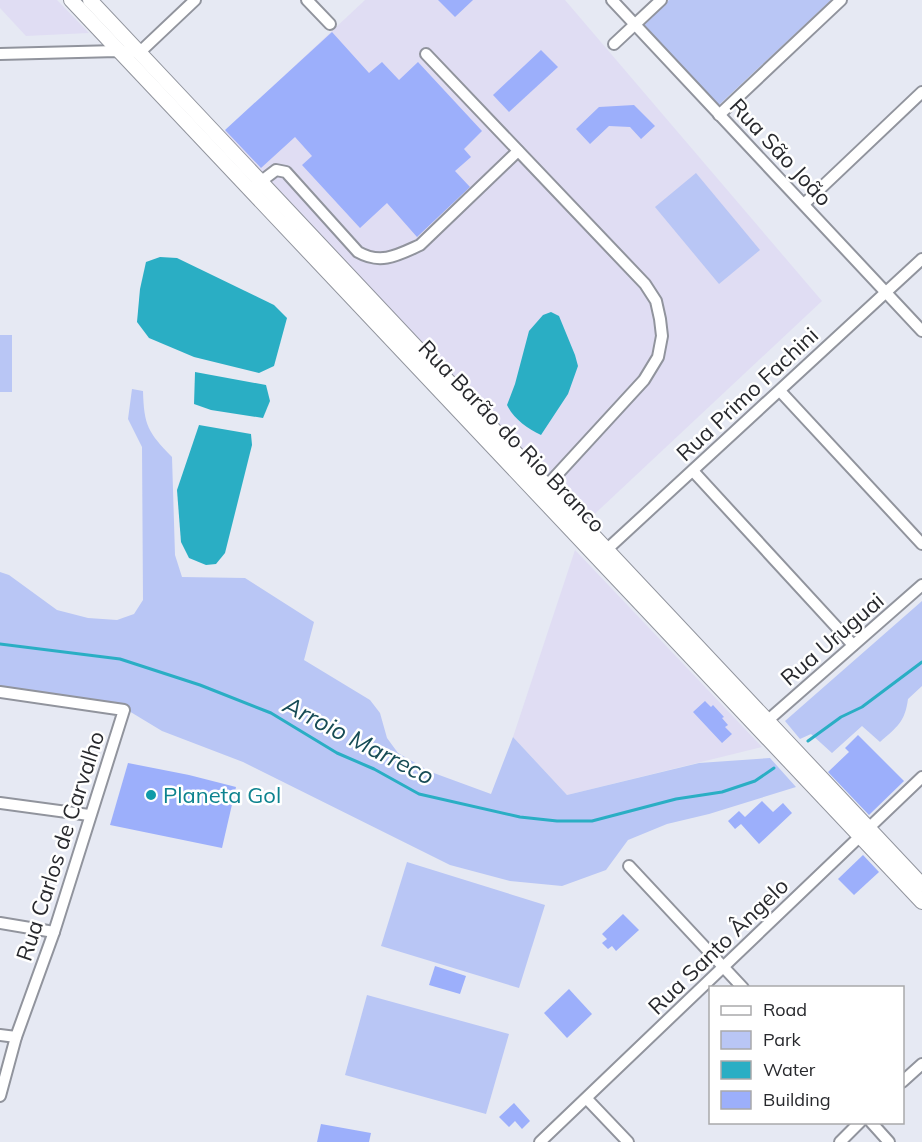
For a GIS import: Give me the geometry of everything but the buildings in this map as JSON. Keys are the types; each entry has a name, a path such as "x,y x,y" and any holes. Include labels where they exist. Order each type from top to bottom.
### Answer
{"main road":[{"name":"Rua Barão do Rio Branco","path":"71,0 250,191 351,287"},
{"name":"Rua Barão do Rio Branco","path":"90,0 260,181 351,287 864,832 922,902"},
{"name":"Rua Barão do Rio Branco","path":"603,554 767,721 815,780"},
{"name":"Rua Barão do Rio Branco","path":"864,832 922,885"}],"street":[{"path":"0,54 140,52 195,0"},
{"path":"306,0 330,24"},
{"name":"Rua São João","path":"612,0 922,331"},
{"path":"614,44 661,0"},
{"path":"719,115 841,0"},
{"path":"426,54 645,284 656,301 662,336 658,357 644,380 542,490"},
{"path":"804,204 922,92"},
{"path":"250,191 276,170 286,172 358,252 370,259 381,258 400,254 420,245 518,151"},
{"name":"Rua Primo Fachini","path":"603,554 922,260"},
{"path":"780,392 922,544"},
{"path":"693,471 853,645"},
{"name":"Rua Uruguai","path":"767,721 922,585"},
{"name":"Rua Carlos de Carvalho","path":"0,692 124,710 54,932 16,1037 0,1096"},
{"name":"Rua Santo Ângelo","path":"540,1142 922,777"},
{"path":"0,803 90,815"},
{"path":"629,866 742,986"},
{"path":"0,923 54,932"},
{"path":"0,1035 16,1037"},
{"path":"904,1081 922,1064"},
{"path":"587,1099 628,1142"},
{"path":"840,1142 858,1124"},
{"path":"873,1124 890,1142"}],"shaded area":[{"path":"0,0 57,0 89,33 26,36 0,8"},
{"path":"365,0 565,0 822,301 585,523 224,132"},
{"path":"575,550 762,747 567,795 513,737"}],"green space":[{"path":"669,0 831,0 719,105 643,24"},
{"path":"696,173 760,250 719,284 655,207"},
{"path":"0,335 12,335 12,392 0,392"},
{"path":"132,389 143,391 146,421 149,428 157,441 172,457 175,555 182,577 245,578 314,622 304,660 370,700 380,713 387,738 398,753 431,772 491,794 513,737 567,795 699,763 770,758 796,787 709,814 667,824 628,840 606,870 562,886 510,881 450,865 243,762 162,731 119,705 0,687 0,572 9,575 57,610 88,618 117,620 134,614 143,600 142,447 128,419"},
{"path":"922,601 922,686 908,699 905,713 896,728 880,742 862,726 832,753 811,734 800,739 785,721"},
{"path":"407,862 545,905 519,988 381,946"},
{"path":"367,995 509,1034 486,1114 345,1075"}],"water":[{"path":"160,257 177,258 274,305 287,318 274,366 259,373 194,357 149,338 137,322 140,289 146,262"},
{"path":"551,312 559,316 578,366 568,394 541,435 521,423 507,405 529,331 543,315"},
{"path":"195,372 266,385 270,401 263,418 211,410 194,404"},
{"path":"199,425 251,434 252,445 225,553 216,564 206,565 189,558 181,542 177,490"}],"waterway":[{"name":"Arroio Marreco","path":"0,644 120,659 200,685 271,713 337,753 374,769 419,794 520,817 557,821 592,821 676,799 722,792 755,781 774,768"},
{"name":"Arroio Marreco","path":"808,741 841,717 862,707 922,662"}],"place":[{"name":"Planeta Gol","path":"151,795"}]}
